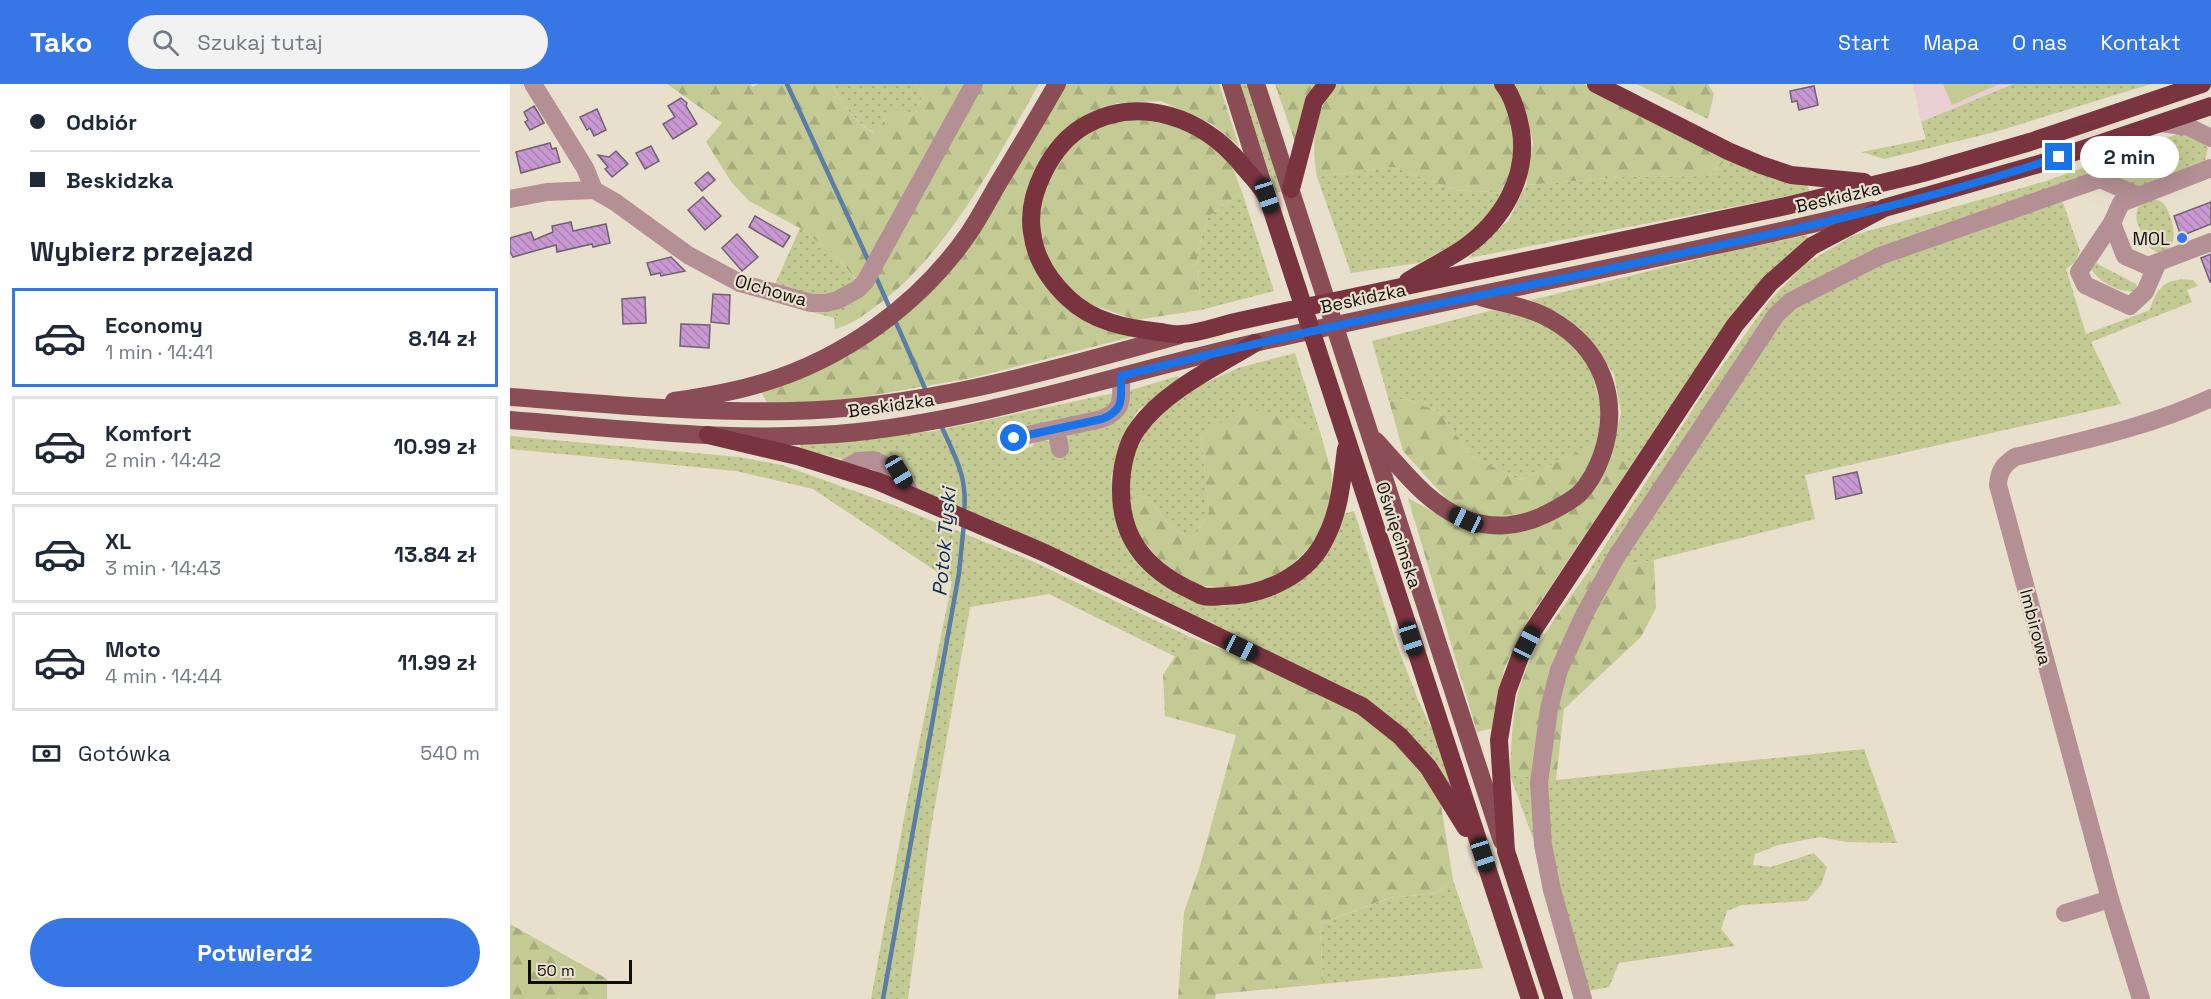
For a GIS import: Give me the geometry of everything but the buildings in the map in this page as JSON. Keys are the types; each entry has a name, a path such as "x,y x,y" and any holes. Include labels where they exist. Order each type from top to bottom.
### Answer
{"highway":[{"path":"1291,189 1314,101 1326,84"},
{"path":"1395,288 1464,248 1489,226 1506,205 1515,184 1523,150 1519,119 1509,90 1503,84"},
{"path":"1596,84 1728,151 1761,165 1791,175 1879,184"},
{"name":"Beskidzka","path":"1180,335 1775,209 1879,184 2031,142 2202,84"},
{"name":"Beskidzka","path":"1884,208 2039,164 2211,106"},
{"path":"1180,335 1140,330 1095,317 1077,306 1053,284 1039,258 1031,230 1032,209 1048,162 1082,127 1107,116 1132,111 1156,112 1183,118 1213,135 1231,151 1267,196"},
{"name":"Oświęcimska","path":"1267,196 1530,999"},
{"path":"1506,851 1499,740 1507,692 1532,632 1735,325 1770,283 1812,246 1884,208"},
{"path":"1255,343 1161,402 1136,429 1121,469 1120,509 1130,536 1152,567 1174,582 1204,596 1243,596 1286,580 1308,561 1325,540 1336,515 1347,444"},
{"path":"708,435 844,469 912,496 1046,553 1362,706 1400,736 1428,767 1483,855"},
{"name":"Oświęcimska","path":"1506,851 1554,999"}],"main road":[{"path":"639,406 713,395 760,384 797,371 835,353 899,309 939,272 969,232 1057,84"},
{"name":"Oświęcimska","path":"1231,84 1267,196"},
{"name":"Oświęcimska","path":"1256,84 1506,851"},
{"name":"Beskidzka","path":"510,420 708,435 794,436 856,432 921,423 1255,343 1714,247 1884,208"},
{"path":"1372,437 1411,480 1445,510 1466,520 1505,527 1530,522 1562,507 1580,494 1592,477 1607,440 1610,422 1606,386 1598,364 1586,349 1551,319 1535,312 1476,296"},
{"name":"Beskidzka","path":"510,397 710,411 793,411 912,400 1076,363 1180,335"}],"street":[{"path":"510,199 548,192 594,190 585,168 533,84"},
{"name":"Olchowa","path":"594,190 615,202 688,255 740,283 811,303 826,303 849,295 864,282 974,84"},
{"path":"2161,99 2180,84"},
{"path":"2161,123 2189,127 2211,138"},
{"path":"2158,262 2145,292 2130,306 2085,285 2079,272 2112,223 2121,203 2211,168"},
{"path":"1583,999 1552,890 1543,845 1539,783 1549,710 1559,670 1585,613 1616,557 1776,315 1791,302 1880,256 2100,179 2139,196"},
{"path":"2112,223 2125,256 2148,266 2211,242"},
{"path":"1014,438 1113,415 1121,404 1121,376"},
{"name":"Imbirowa","path":"2141,999 2110,899 2003,507 1998,485 1999,473 2004,465 2015,457 2127,429 2211,398"},
{"path":"1056,429 1060,449"},
{"path":"2065,913 2110,899"}],"shaded area":[{"path":"1913,84 2013,84 1921,122"}],"green space":[{"path":"667,84 750,84 753,87 758,84 833,84 849,112 873,133 895,109 915,113 923,94 914,84 1039,84 968,204 925,261 875,307 851,323 835,329 834,318 867,292 835,255 800,228 749,201 732,183 706,142 722,123"},
{"path":"833,84 914,84 923,94 915,113 884,120 874,133 849,112"},
{"path":"1062,84 1219,84 1239,146 1212,124 1161,101 1117,103 1081,119 1026,200 1053,295 1131,337 972,378 839,401 767,403 761,391 929,291"},
{"path":"1240,84 1248,84 1283,191 1276,193"},
{"path":"1275,84 1320,84 1295,142"},
{"path":"1334,84 1495,84 1505,95 1517,135 1507,193 1456,190 1393,167 1317,177 1314,140 1318,118"},
{"path":"1511,84 1584,84 1726,160 1708,176 1622,177 1526,185 1533,142 1522,100"},
{"path":"1637,84 1708,84 1714,94 1708,119"},
{"path":"1943,84 1999,84 1952,105"},
{"path":"2013,84 2151,84 1995,132 1884,159 1862,152 1926,139 1921,122"},
{"path":"1142,119 1177,122 1229,158 1242,192 1208,217 1197,253 1201,310 1136,320 1081,301 1050,269 1037,237 1040,204 1055,161 1083,133 1108,121"},
{"path":"2183,132 2204,139 2208,148 2205,161 2142,187 2103,176 2062,200 2080,251 2075,262 2066,269 2086,334 2150,310 2160,289 2170,282 2193,280 2198,286 2187,290 2192,302 2091,342 2121,404 1805,475 1815,519 1654,560 1588,572 1709,384 1770,300 1805,264 1854,235 2046,181"},
{"path":"1726,160 1807,184 1810,192 1469,258 1477,247 1509,220 1526,185 1622,177 1708,176"},
{"path":"1393,167 1456,190 1507,193 1469,236 1419,263 1351,273 1317,177"},
{"path":"1242,192 1274,291 1201,310 1197,253 1208,217"},
{"path":"2152,199 2164,204 2170,216 2173,240 2166,252 2159,253 2153,250 2146,242 2137,220 2138,207"},
{"path":"800,228 835,255 867,293 834,318 768,300"},
{"path":"1807,235 1810,241 1762,278 1632,464 1611,455 1621,413 1614,374 1581,329 1531,300 1731,251"},
{"path":"2096,263 2136,284 2138,287 2136,291 2123,291 2104,282 2090,268"},
{"path":"1493,310 1527,317 1563,336 1590,367 1603,413 1598,442 1520,480 1473,457 1438,411 1405,399 1389,401 1372,341"},
{"path":"1295,353 1321,435 1282,416 1201,435 1209,512 1194,537 1174,531 1148,498 1128,492 1128,468 1143,431 1166,407 1199,386 1238,368"},
{"path":"1178,376 1180,381 1138,410 1122,438 1111,477 1118,525 1134,558 1158,581 1195,600 1222,606 1250,602 1279,592 1343,514 1354,511 1398,648 1437,740 1454,794 1395,725 1359,694 922,494 908,469 875,454 847,460 803,450 799,444 935,431 1114,393 1112,410 1008,433 1012,451 1032,447 1037,438 1053,443 1064,440 1074,430 1123,410 1131,390"},
{"path":"1405,399 1438,411 1473,457 1520,480 1598,442 1584,477 1562,499 1533,515 1491,518 1452,505 1403,451 1389,401"},
{"path":"1244,408 1282,416 1321,435 1332,474 1330,512 1312,545 1282,574 1238,589 1197,585 1163,564 1135,531 1128,492 1148,498 1174,531 1194,537 1209,512 1201,435"},
{"path":"510,436 739,457 782,465 888,503 1032,561 1188,636 1176,657 1049,594 970,607 930,834 908,999 871,999 907,802 952,582 813,489 736,471 510,449"},
{"path":"1611,455 1632,464 1529,619 1504,669 1494,728 1477,732 1408,498 1437,514 1489,532 1524,532 1561,515"},
{"path":"1654,560 1656,608 1641,637 1564,709 1556,780 1510,775 1512,728 1518,694 1527,668 1550,625 1588,572"},
{"path":"1188,636 1281,672 1357,711 1397,742 1439,793 1453,880 1437,893 1389,898 1320,924 1323,984 1216,994 1215,999 1178,999 1184,912 1200,866 1236,735 1165,716 1163,675"},
{"path":"1864,749 1897,843 1847,842 1820,837 1778,845 1755,854 1753,865 1771,867 1814,853 1827,867 1821,885 1807,901 1742,905 1727,911 1721,929 1735,946 1619,963 1609,987 1588,991 1510,775 1556,780"},
{"path":"1453,880 1483,968 1323,984 1320,924 1390,898 1437,893"},
{"path":"510,924 607,979 607,999 510,999"}],"waterway":[{"name":"Potok Tyski","path":"787,84 870,264"},
{"name":"Potok Tyski","path":"875,275 891,311"},
{"name":"Potok Tyski","path":"894,318 927,393"},
{"name":"Potok Tyski","path":"940,423 962,477 964,514"},
{"name":"Potok Tyski","path":"883,999 959,573 964,523"}],"place":[{"name":"MOL","path":"2182,238"}],"route":[{"path":"1014,438 1113,415 1121,404 1121,376 1317,329 1791,230 1930,196 2059,157"}]}
